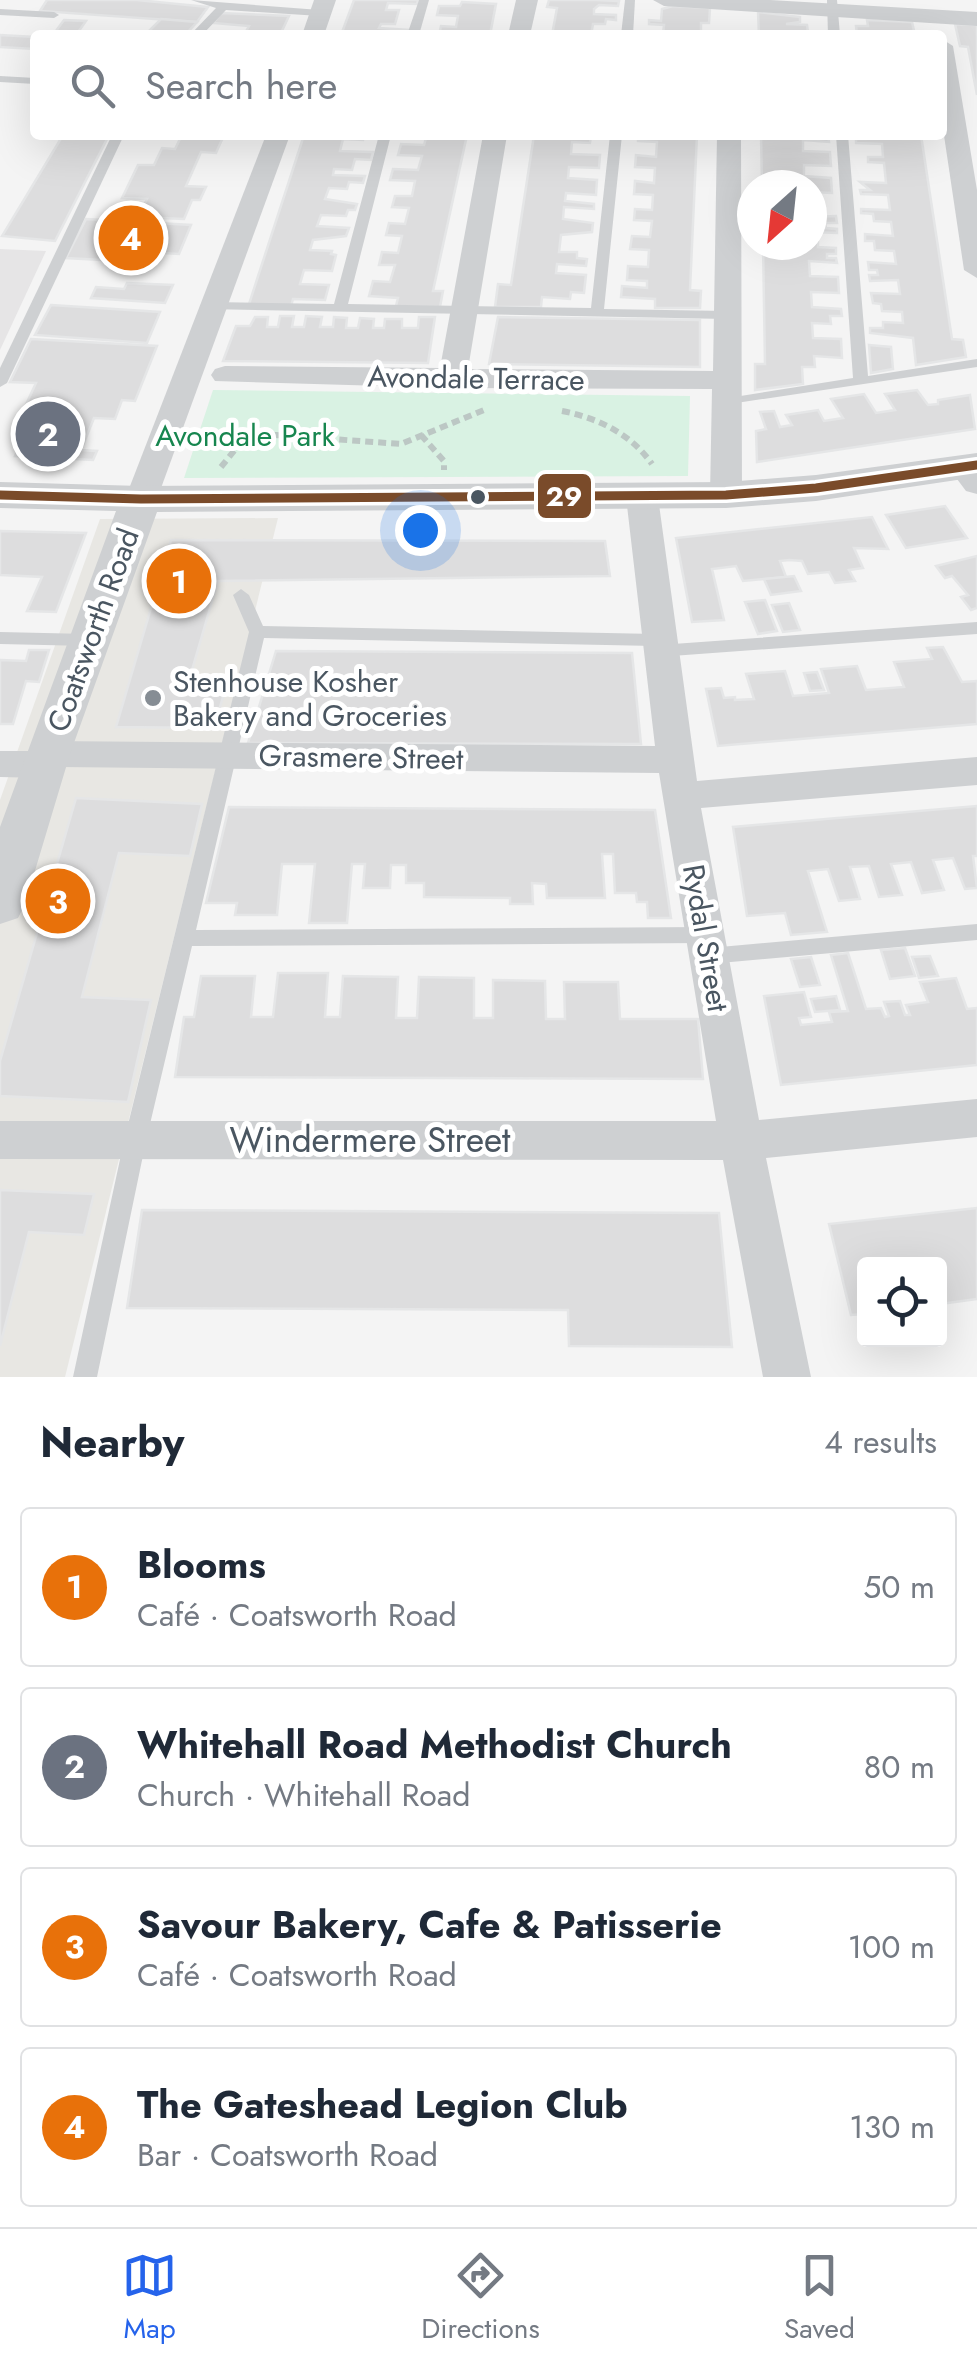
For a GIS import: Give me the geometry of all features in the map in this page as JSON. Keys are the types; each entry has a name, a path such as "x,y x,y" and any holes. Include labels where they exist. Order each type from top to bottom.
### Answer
{"street":[{"path":"519,30 528,0"},
{"path":"664,0 832,5 977,19"},
{"path":"730,30 731,1"},
{"path":"315,30 322,6"},
{"path":"947,78 977,270"},
{"name":"Coatsworth Road","path":"0,904 30,761 89,640 276,140"},
{"path":"452,379 494,140"},
{"path":"726,494 729,140"},
{"name":"Avondale Terrace","path":"225,375 452,379 727,391"},
{"path":"0,495 142,499 656,496 816,488 972,472"},
{"name":"Rydal Street","path":"656,496 657,646 740,1141 787,1377"},
{"name":"Grasmere Street","path":"30,761 228,756 678,778 977,771"},
{"name":"Windermere Street","path":"0,1140 740,1141 977,1118"}],"lane":[{"path":"196,0 223,7 322,6"},
{"path":"415,30 424,0"},
{"path":"627,30 630,0"},
{"path":"832,5 834,30"},
{"path":"201,30 223,7"},
{"path":"0,12 54,15"},
{"path":"0,79 30,81"},
{"path":"0,384 116,140"},
{"path":"340,310 384,140"},
{"path":"597,314 615,140"},
{"path":"842,140 862,382"},
{"path":"212,306 727,315"},
{"path":"727,391 862,382 977,363"},
{"path":"85,1377 135,1140 257,632 241,594"},
{"path":"257,632 657,646 977,628"},
{"path":"0,638 89,640"},
{"path":"184,938 707,946 977,932"}],"path":[{"path":"195,498 238,446 276,435 401,444 479,410 498,410"},
{"path":"556,410 572,412 624,438 647,456 656,496"}],"shaded area":[{"path":"0,249 46,251 0,350"},
{"path":"278,518 65,1377 0,1377 0,800 100,519"}],"green space":[{"name":"Avondale Park","path":"213,390 690,396 688,476 184,478"}],"building":[{"path":"47,0 137,0 208,7 197,22 40,11"},
{"path":"354,0 418,0 417,4 388,3 386,10 399,10 395,24 381,24 379,28 409,30 343,30"},
{"path":"549,0 619,1 618,6 599,5 594,9 594,14 616,15 616,20 593,24 592,30 553,30 557,8 547,7"},
{"path":"462,2 496,4 491,30 440,30 441,26 456,27 458,16 437,15 439,6 460,6"},
{"path":"710,8 709,23 701,23 701,30 663,30 664,25 649,24 649,20 661,21 662,9"},
{"path":"758,12 800,17 800,22 786,24 807,25 808,30 759,30"},
{"path":"221,13 289,16 282,30 247,30 249,26 213,23"},
{"path":"161,19 197,22 190,30 150,30"},
{"path":"64,20 86,21 80,30 57,30"},
{"path":"867,20 912,22 914,30 856,30 856,26 868,26"},
{"path":"955,24 977,25 977,95 968,47 960,46"},
{"path":"0,35 30,37 30,49 0,47"},
{"path":"60,140 106,140 55,241 2,236"},
{"path":"180,140 222,140 216,153 201,152 186,186 206,187 200,200 192,200 184,219 138,217 147,199 122,198 138,165 154,165 162,148 175,149"},
{"path":"302,140 343,140 340,151 373,152 371,160 355,159 352,170 334,169 333,175 365,176 363,183 349,182 347,189 329,188 325,199 357,204 346,216 321,215 317,226 349,228 346,236 313,240 310,250 332,251 336,255 332,271 304,270 300,284 329,285 325,300 293,299 291,306 249,304"},
{"path":"426,140 466,140 433,291 443,291 440,307 396,306 398,298 369,296 373,281 390,282 395,265 379,265 382,252 398,253 402,236 386,235 389,223 405,224 409,208 392,207 395,196 412,196 415,181 390,180 393,169 418,170 422,156 398,155 401,144 424,145"},
{"path":"533,140 590,140 572,142 571,154 600,155 599,168 569,167 568,178 597,180 596,195 566,193 565,201 594,204 594,209 564,207 563,219 593,223 592,232 561,235 559,252 577,252 577,258 587,259 586,266 557,264 556,273 586,275 584,293 571,292 570,299 542,297 541,307 495,307 498,284 511,285"},
{"path":"697,140 690,290 701,291 700,308 655,308 655,299 621,297 622,286 647,288 647,281 627,280 628,266 648,267 649,250 630,249 632,236 650,237 652,221 634,220 635,209 652,210 653,195 634,194 635,181 654,183 655,168 635,167 636,155 656,157 657,142 638,141"},
{"path":"761,140 803,140 803,151 830,152 831,166 804,165 804,170 762,170"},
{"path":"922,140 952,339 963,340 966,357 916,365 913,338 870,333 870,328 883,328 883,322 903,323 902,312 882,311 881,304 873,303 871,293 900,294 898,280 870,281 869,275 878,275 877,270 869,270 868,262 896,264 894,251 875,250 874,241 865,241 865,234 893,236 891,222 874,221 873,214 861,213 861,209 890,210 888,195 861,194 860,190 870,190 860,182 886,183 884,163 868,162 868,157 883,157 882,144 856,143"},
{"path":"827,178 831,178 832,193 827,193"},
{"path":"827,216 836,216 837,223 827,223"},
{"path":"86,219 191,225 179,254 144,252 139,262 66,258"},
{"path":"836,258 837,263 809,261 810,276 838,277 839,293 811,292 812,307 841,309 842,316 830,316 831,324 812,323 813,338 841,339 842,358 814,356 815,367 802,367 803,384 755,390 755,364 765,364 763,260"},
{"path":"127,283 173,285 165,303 91,298 96,287 124,289"},
{"path":"51,305 160,312 147,343 35,335"},
{"path":"280,316 294,316 292,327 304,327 306,316 322,317 320,327 333,327 334,317 347,318 346,328 358,328 360,318 374,319 373,328 384,328 385,319 402,319 402,328 418,328 419,317 435,317 428,363 223,361 236,326 250,326 255,317 268,317 267,327 278,327"},
{"path":"498,317 700,320 700,367 489,364"},
{"path":"31,339 157,346 135,401 122,400 115,419 94,418 81,450 97,451 93,460 15,456 35,412 23,411 36,383 10,382"},
{"path":"869,345 891,347 893,369 871,373"},
{"path":"917,390 928,405 970,395 975,429 757,462 756,431 766,429 760,412 774,411 780,427 792,425 786,415 818,410 824,421 843,418 831,399 864,394 876,413 895,410 885,394"},
{"path":"945,506 967,538 906,548 886,515"},
{"path":"872,517 888,549 854,548 863,568 849,570 855,581 835,583 829,572 808,574 802,561 780,561 786,577 743,581 736,566 712,569 724,620 692,622 676,538"},
{"path":"0,531 86,533 56,612 27,611 42,577 0,575"},
{"path":"171,540 605,541 610,576 218,581 190,677 229,676 214,728 116,727"},
{"path":"977,556 977,608 971,610 961,597 968,595 952,576 945,578 936,566"},
{"path":"794,576 801,591 771,595 764,579"},
{"path":"765,600 777,631 758,634 745,602"},
{"path":"789,603 800,630 783,632 772,605"},
{"path":"943,647 962,682 977,681 977,724 718,746 706,689 721,688 724,698 754,699 746,674 785,671 793,696 829,693 821,669 857,666 866,690 904,687 894,662 932,659 927,648"},
{"path":"29,650 49,650 39,682 26,681 13,724 0,724 0,660 26,661"},
{"path":"276,651 632,653 641,744 248,743"},
{"path":"817,672 824,690 810,691 804,673"},
{"path":"76,798 202,804 190,856 119,853 82,997 151,1000 128,1102 0,1096 0,1061"},
{"path":"977,806 977,856 973,856 977,888 965,889 953,858 933,860 944,890 922,893 911,862 891,864 902,895 879,897 869,866 850,867 860,899 839,901 828,869 808,871 827,932 791,935 785,913 747,916 733,827"},
{"path":"229,807 655,810 671,918 648,918 647,902 637,902 636,893 615,893 613,854 602,854 605,898 547,898 546,884 532,883 533,904 510,904 510,898 424,897 424,883 406,883 406,865 391,865 390,888 363,888 365,864 352,864 347,923 309,923 315,864 282,864 277,915 235,915 237,903 206,903"},
{"path":"905,948 915,976 890,979 881,950"},
{"path":"848,953 866,1009 881,1008 885,1017 889,1016 884,1002 900,1001 905,1015 910,1015 906,1005 928,1002 920,982 956,978 967,1009 977,1008 977,1065 781,1085 764,996 804,992 811,1017 799,1018 801,1025 832,1022 829,1012 848,1011 831,955"},
{"path":"930,956 938,976 919,978 912,957"},
{"path":"811,957 820,985 800,987 791,959"},
{"path":"278,973 328,973 325,1017 340,1017 343,976 398,977 396,1018 417,1018 419,977 474,978 474,1018 493,1018 493,980 545,981 546,1019 565,1019 564,982 618,982 620,1019 698,1019 703,1079 175,1077 184,1017 194,1017 201,976 255,976 251,1017 273,1017"},
{"path":"836,996 840,1010 815,1012 811,999"},
{"path":"0,1190 94,1194 84,1235 29,1232 0,1346"},
{"path":"977,1208 977,1299 947,1303 947,1257 857,1257 857,1315 851,1315 829,1224"},
{"path":"142,1210 719,1213 732,1347 569,1346 568,1310 127,1308"}],"transit line":[{"name":"29","path":"0,495 141,499 726,495 816,488 977,465"}],"place":[{"name":"The Gateshead Legion Club","path":"131,238"},
{"name":"Whitehall Road Methodist Church","path":"48,434"},
{"name":"Blooms","path":"179,581"},
{"name":"Stenhouse Kosher Bakery and Groceries","path":"153,698"},
{"name":"Savour Bakery, Cafe & Patisserie","path":"58,901"}]}
